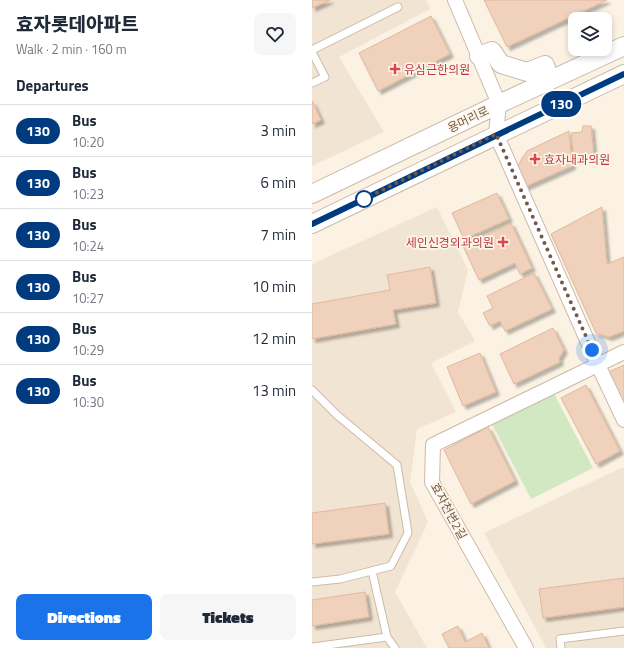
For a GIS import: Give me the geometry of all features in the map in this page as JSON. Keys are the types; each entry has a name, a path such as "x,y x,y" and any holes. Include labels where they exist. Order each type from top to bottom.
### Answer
{"street":[{"path":"455,0 499,104 496,134 598,365 624,420"},
{"name":"용머리로","path":"312,194 624,46"},
{"path":"478,56 492,51 501,64 527,72 545,65 550,80"},
{"path":"312,224 496,134 624,74"},
{"name":"효자천변2길","path":"526,648 432,482 433,445 624,352"}],"lane":[{"path":"312,83 325,77 312,51 398,7"},
{"path":"312,390 337,415 397,465 408,533 391,566 340,579 312,582"},
{"path":"372,571 388,637 395,648"},
{"path":"561,648 560,639 624,631"},
{"path":"312,647 388,637"}],"shaded area":[{"path":"312,0 426,0 430,9 339,57 384,132 312,166"},
{"path":"437,207 468,270 458,312 475,341 431,363 456,412 417,429 410,482 428,522 395,592 427,648 312,648 312,264"},
{"path":"623,467 624,648 546,648 484,533"}],"green space":[{"path":"553,392 593,468 531,499 492,424"}],"building":[{"path":"312,0 330,0 312,8"},
{"path":"484,0 607,0 581,12 568,12 568,18 507,47"},
{"path":"431,16 450,54 378,91 359,53"},
{"path":"312,101 321,120 312,124"},
{"path":"583,126 591,126 594,157 574,159 571,133 582,132"},
{"path":"569,131 572,166 522,188 517,168 527,151"},
{"path":"497,193 509,219 464,239 452,213"},
{"path":"602,207 607,264 624,257 624,331 609,337 596,333 551,234"},
{"path":"511,223 532,268 520,274 515,263 479,280 463,246"},
{"path":"430,267 436,303 393,310 396,324 312,339 312,304 390,290 387,275"},
{"path":"534,273 552,309 505,331 500,321 490,326 483,313 493,308 487,296"},
{"path":"553,328 564,350 559,358 560,362 514,384 500,354"},
{"path":"480,353 496,392 463,406 447,367"},
{"path":"624,365 624,409 608,372"},
{"path":"586,385 620,451 596,464 561,398"},
{"path":"488,427 515,481 471,504 444,450"},
{"path":"385,503 389,534 312,544 312,513"},
{"path":"624,578 624,607 543,618 539,589"},
{"path":"365,592 369,617 312,626 312,600"},
{"path":"458,626 465,642 482,633 489,648 449,648 442,634"}],"bus line":[{"name":"130","path":"312,224 496,134 624,74"}],"place":[{"name":"유심근한의원","path":"395,69"},
{"name":"효자내과의원","path":"535,159"},
{"name":"세인신경외과의원","path":"503,242"}],"route":[{"path":"364,199 496,134 592,350"}]}
